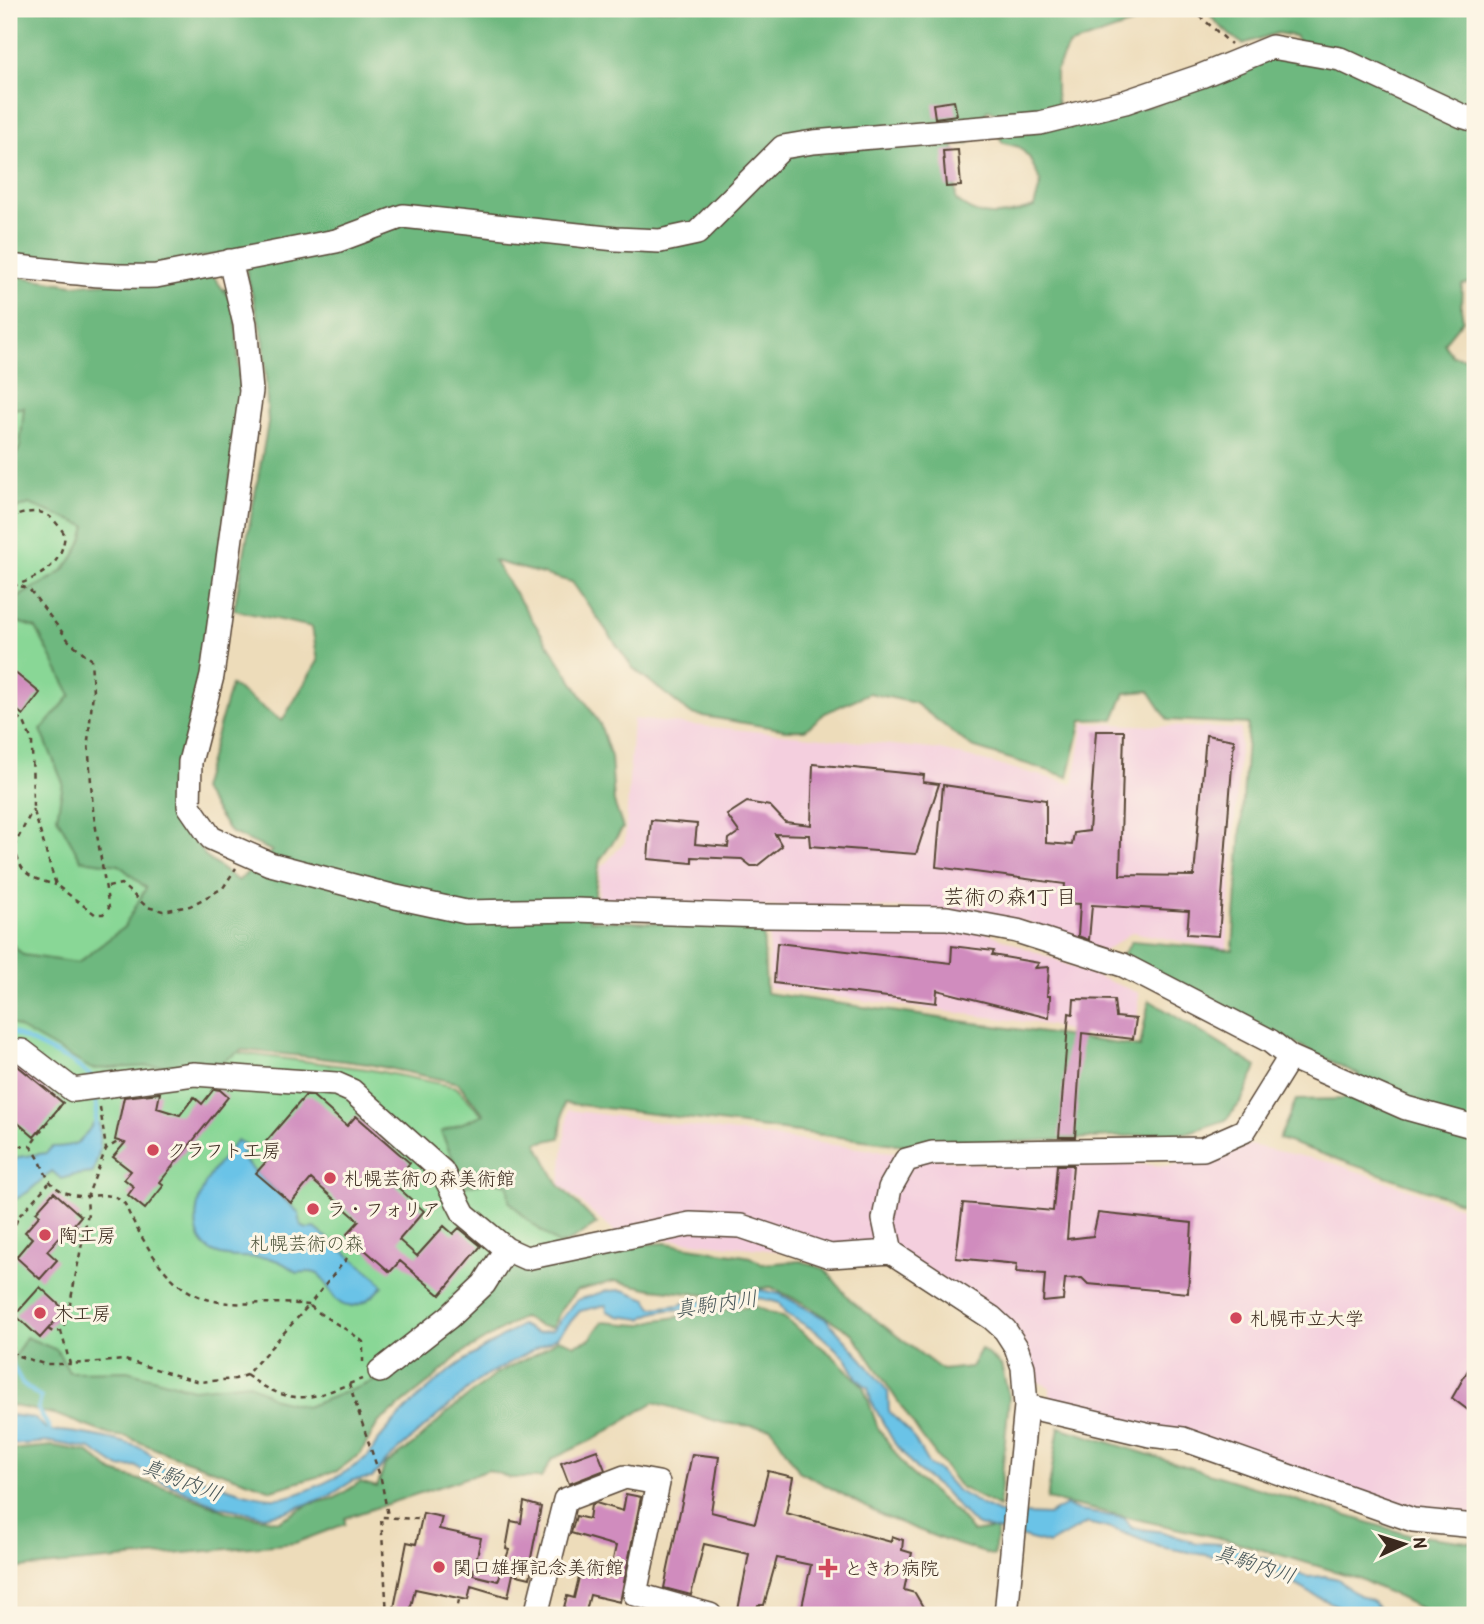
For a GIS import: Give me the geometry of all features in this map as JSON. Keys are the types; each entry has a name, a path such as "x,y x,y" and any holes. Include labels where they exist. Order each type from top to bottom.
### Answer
{"street":[{"path":"9,266 127,277 156,276 336,241 403,216 616,239 660,241 697,233 783,147 813,142 1040,123 1125,102 1201,76 1244,56 1272,47 1340,59 1475,120"},
{"path":"230,261 245,324 251,391 212,676 190,762 189,806 211,838 270,864 466,912 575,910 947,918 1017,931 1123,965 1270,1041 1290,1057 1406,1108 1475,1126"},
{"path":"22,1051 77,1088 104,1093 194,1074 336,1084 352,1091 442,1171 464,1214 506,1248 526,1258 690,1224 741,1226 830,1256 891,1252 992,1318 1005,1330 1016,1347 1023,1367 1026,1406 1006,1615"},
{"path":"891,1252 884,1219 890,1188 906,1160 932,1153 1203,1149 1244,1131 1290,1057"},
{"path":"368,1372 449,1317 484,1284 506,1248"},
{"path":"1026,1406 1150,1435 1183,1439 1413,1520 1475,1526"},
{"path":"536,1615 565,1500 625,1477 658,1483 635,1594 710,1615"}],"path":[{"path":"1192,9 1244,56"},
{"path":"9,518 31,510 54,517 65,535 63,549 57,561 42,574 9,588"},
{"path":"15,846 19,866 31,878 56,885 94,914 103,914 109,908 93,810 88,741 93,692 91,659 69,641 29,590 17,585"},
{"path":"9,711 24,722 32,741 33,808 56,885"},
{"path":"9,856 33,808"},
{"path":"107,887 121,884 147,907 163,911 190,905 223,888 245,853"},
{"path":"30,1146 77,1088"},
{"path":"70,1364 61,1331 67,1319 84,1237 88,1213 87,1198 106,1149 104,1093"},
{"path":"106,1149 119,1141"},
{"path":"9,1146 30,1146 36,1153 49,1183 72,1195 87,1198 110,1195 123,1201 155,1258 171,1280 191,1294 216,1303 282,1302 309,1305 322,1317 347,1328 363,1342 368,1372 326,1394 300,1398 268,1390 246,1375"},
{"path":"9,1244 18,1217 49,1183"},
{"path":"9,1353 44,1364 125,1360 200,1382 221,1382 246,1375 325,1287 356,1247"},
{"path":"9,1265 14,1276 9,1310"},
{"path":"48,1329 53,1332 61,1331"},
{"path":"9,1335 15,1354"},
{"path":"349,1384 381,1479 388,1516"},
{"path":"387,1615 381,1517 418,1519"},
{"path":"456,1615 459,1600"}],"shaded area":[{"path":"633,719 941,750 1073,784 1084,723 1241,729 1227,950 1132,932 1102,953 1028,922 921,908 597,905 601,868 625,842"},
{"path":"769,921 980,930 1139,993 1136,1042 1090,1037 1049,1025 769,988"},
{"name":"札幌市立大学","path":"568,1110 987,1165 1094,1162 1170,1166 1250,1145 1333,1163 1475,1212 1475,1518 1416,1513 1050,1402 1050,1387 1034,1380 1025,1343 923,1266 617,1234 560,1184"}],"green space":[{"path":"9,9 1175,9 1068,46 1056,71 1056,94 1062,127 1158,104 1226,58 1301,46 1295,36 1277,33 1243,44 1211,17 1220,9 1235,9 1244,16 1267,13 1285,15 1286,9 1475,9 1475,281 1462,285 1463,320 1444,343 1452,356 1475,359 1475,1207 1279,1139 1296,1100 1344,1099 1359,1075 1121,957 1132,941 1233,950 1248,724 1168,720 1149,691 1125,693 1114,719 1082,720 1068,777 972,747 915,703 869,693 825,713 805,730 786,730 691,714 633,668 572,582 494,561 600,724 611,757 614,802 623,828 600,860 590,920 763,928 766,993 1140,1047 1149,1000 1257,1067 1241,1102 1226,1120 1186,1133 920,1147 564,1103 560,1138 537,1143 558,1184 597,1224 567,1243 558,1244 509,1201 508,1185 491,1181 465,1186 441,1132 484,1114 458,1083 368,1064 242,1050 219,1063 92,1069 9,1022 9,941 23,955 78,963 124,927 146,888 119,865 81,860 57,817 63,783 41,730 71,695 36,628 9,619 15,601 64,569 81,543 86,526 29,504 9,512 9,471 20,447 24,407 9,410 9,275 73,285 214,277 235,306 241,398 200,697 177,786 175,811 206,857 238,881 272,851 230,832 201,789 231,685 282,721 318,661 312,627 234,610 268,423 264,342 241,250 134,269 9,254","holes":["988,110 997,113 997,133 1003,143 1019,147 1029,157 1041,182 1034,207 1003,215 975,212 956,200 954,144 967,144 971,141"]},
{"name":"札幌芸術の森","path":"232,289 178,810 200,861 240,1053 367,1069 456,1087 486,1118 575,1266 478,1325 395,1410 303,1426 9,1379 9,295"},
{"path":"665,1243 751,1257 762,1264 801,1261 825,1269 851,1301 942,1370 971,1367 981,1349 1001,1365 1009,1397 999,1507 960,1487 921,1436 853,1334 805,1304 771,1287 740,1291 724,1297 652,1289 615,1281 576,1291 562,1308 552,1327 540,1326 523,1317 459,1355 378,1423 361,1453 337,1471 272,1490 127,1437 110,1435 57,1415 9,1405 9,1360 13,1360 26,1337 57,1350 69,1372 127,1371 193,1389 249,1383 275,1399 306,1407 380,1379 429,1351 512,1265 548,1267 565,1256 610,1246"},
{"path":"753,1306 784,1318 833,1356 863,1386 878,1428 908,1471 957,1513 973,1532 997,1528 994,1556 883,1516 799,1471 771,1428 723,1423 654,1402 598,1437 552,1459 541,1478 510,1478 489,1470 345,1518 345,1524 295,1543 9,1569 9,1450 53,1446 88,1452 113,1472 176,1491 228,1512 279,1521 310,1504 335,1498 360,1482 377,1487 385,1465 414,1444 448,1412 497,1373 538,1353 558,1339 575,1345 590,1339 602,1322 640,1325 657,1320"},
{"path":"1059,1427 1406,1534 1475,1543 1475,1615 1435,1615 1358,1578 1233,1541 1047,1499"}],"water":[{"path":"94,1122 99,1124 100,1149 93,1173 61,1179 52,1171 28,1192 9,1203 9,1164 19,1157 46,1153 52,1147 73,1145 85,1135"},
{"path":"237,1140 247,1146 240,1157 299,1213 301,1226 307,1229 315,1228 377,1278 383,1286 379,1291 360,1304 347,1306 335,1298 318,1274 297,1273 287,1265 269,1258 232,1257 209,1250 197,1231 197,1207 205,1184"},
{"name":"真駒内川","path":"623,1290 647,1299 653,1308 679,1305 694,1299 715,1306 749,1291 761,1290 780,1294 826,1319 888,1392 889,1412 910,1432 929,1465 937,1469 956,1490 999,1513 1048,1515 1066,1505 1080,1511 1124,1518 1132,1528 1163,1532 1196,1543 1226,1544 1241,1549 1250,1558 1267,1558 1283,1568 1308,1577 1325,1576 1338,1579 1350,1590 1373,1602 1384,1613 1404,1611 1409,1615 1358,1615 1273,1572 1235,1560 1160,1547 1116,1530 1087,1523 1049,1544 978,1525 969,1519 945,1492 918,1471 895,1444 871,1401 868,1388 857,1378 846,1358 817,1332 785,1313 779,1303 759,1298 747,1299 716,1310 666,1310 642,1319 618,1316 607,1311 606,1305 580,1311 557,1337 480,1379 387,1460 372,1478 354,1480 329,1496 285,1512 264,1516 218,1506 150,1476 135,1466 120,1468 91,1449 51,1442 9,1445 9,1415 34,1418 49,1431 97,1436 123,1442 142,1449 163,1468 244,1493 271,1498 294,1495 322,1484 359,1463 370,1454 378,1440 417,1399 460,1363 521,1325 537,1333 552,1330 577,1300 606,1291"}],"building":[{"path":"954,101 957,115 935,118 933,104"},
{"path":"958,150 961,186 946,187 943,151"},
{"path":"9,668 40,693 23,715 9,704"},
{"path":"1096,731 1124,731 1120,875 1194,876 1206,735 1234,740 1219,936 1187,934 1189,911 1092,905 1089,940 1078,936 1080,904 1063,903 1065,884 936,867 943,785 1046,800 1046,843 1072,845 1074,833 1089,831"},
{"path":"813,764 924,775 923,782 939,784 916,854 810,846 809,835 775,834 782,846 757,866 751,866 742,859 692,857 692,863 648,859 651,820 697,824 695,844 728,847 729,839 739,832 727,815 747,802 770,806 785,822 811,825"},
{"path":"777,943 951,963 952,946 994,951 992,955 1039,963 1035,968 1049,967 1049,1018 937,990 936,1003 774,983"},
{"path":"1074,999 1114,1000 1116,1017 1136,1019 1133,1039 1082,1033 1075,1137 1059,1137 1069,1013 1073,1014"},
{"path":"9,1055 13,1062 63,1103 34,1137 9,1115"},
{"name":"クラフト工房","path":"214,1089 220,1090 228,1097 160,1182 164,1185 145,1209 128,1195 134,1187 124,1179 131,1171 113,1157 125,1143 115,1140 124,1097 160,1093 157,1108 180,1115 194,1097 202,1104"},
{"name":"札幌芸術の森美術館","path":"305,1096 313,1096 347,1126 356,1116 410,1163 393,1183 424,1211 399,1240 417,1256 444,1226 453,1234 459,1228 481,1246 440,1295 400,1261 390,1272 347,1234 359,1221 311,1179 291,1203 256,1173 273,1154 263,1145"},
{"path":"1057,1165 1073,1165 1067,1239 1093,1236 1098,1213 1192,1223 1188,1293 1088,1284 1082,1278 1065,1279 1063,1300 1043,1302 1045,1274 1016,1272 1017,1264 956,1258 963,1203 1053,1211"},
{"name":"陶工房","path":"54,1192 81,1216 74,1224 81,1229 73,1239 65,1231 47,1251 57,1260 40,1279 16,1257 32,1238 25,1232 40,1215 36,1212"},
{"name":"木工房","path":"40,1287 65,1310 40,1338 15,1315"},
{"path":"1475,1358 1475,1398 1468,1410 1452,1398"},
{"path":"597,1450 605,1470 569,1484 561,1463"},
{"path":"692,1454 719,1457 711,1512 755,1523 768,1471 793,1477 786,1513 891,1542 892,1536 903,1540 902,1550 912,1553 904,1590 915,1593 923,1607 921,1615 825,1615 801,1611 811,1565 777,1558 764,1605 758,1605 755,1615 737,1615 749,1554 704,1544 691,1595 664,1588"},
{"path":"626,1494 641,1497 620,1602 590,1595 585,1615 562,1615 567,1596 574,1598 581,1569 609,1577 616,1546 571,1533 576,1516 589,1519 591,1505 596,1503 623,1511"},
{"name":"関口雄揮記念美術館","path":"524,1502 541,1507 530,1563 533,1564 530,1578 513,1574 508,1597 471,1586 468,1600 415,1589 410,1611 394,1608 407,1542 416,1544 423,1513 442,1517 439,1529 481,1538 473,1575 498,1581 509,1550 506,1549 511,1521 521,1523"}],"waterway":[{"path":"9,1031 72,1062 92,1079"},
{"path":"95,1094 95,1127"},
{"path":"9,1359 22,1383 41,1398 38,1409 49,1428 49,1436"}],"place":[{"name":"クラフト工房","path":"153,1150"},
{"name":"札幌芸術の森美術館","path":"330,1178"},
{"name":"ラ・フォリア","path":"313,1209"},
{"name":"陶工房","path":"45,1235"},
{"name":"木工房","path":"40,1313"},
{"name":"札幌市立大学","path":"1236,1318"},
{"name":"関口雄揮記念美術館","path":"439,1567"},
{"name":"ときわ病院","path":"828,1568"}],"district":[{"name":"芸術の森1丁目","path":"1010,897"}]}
